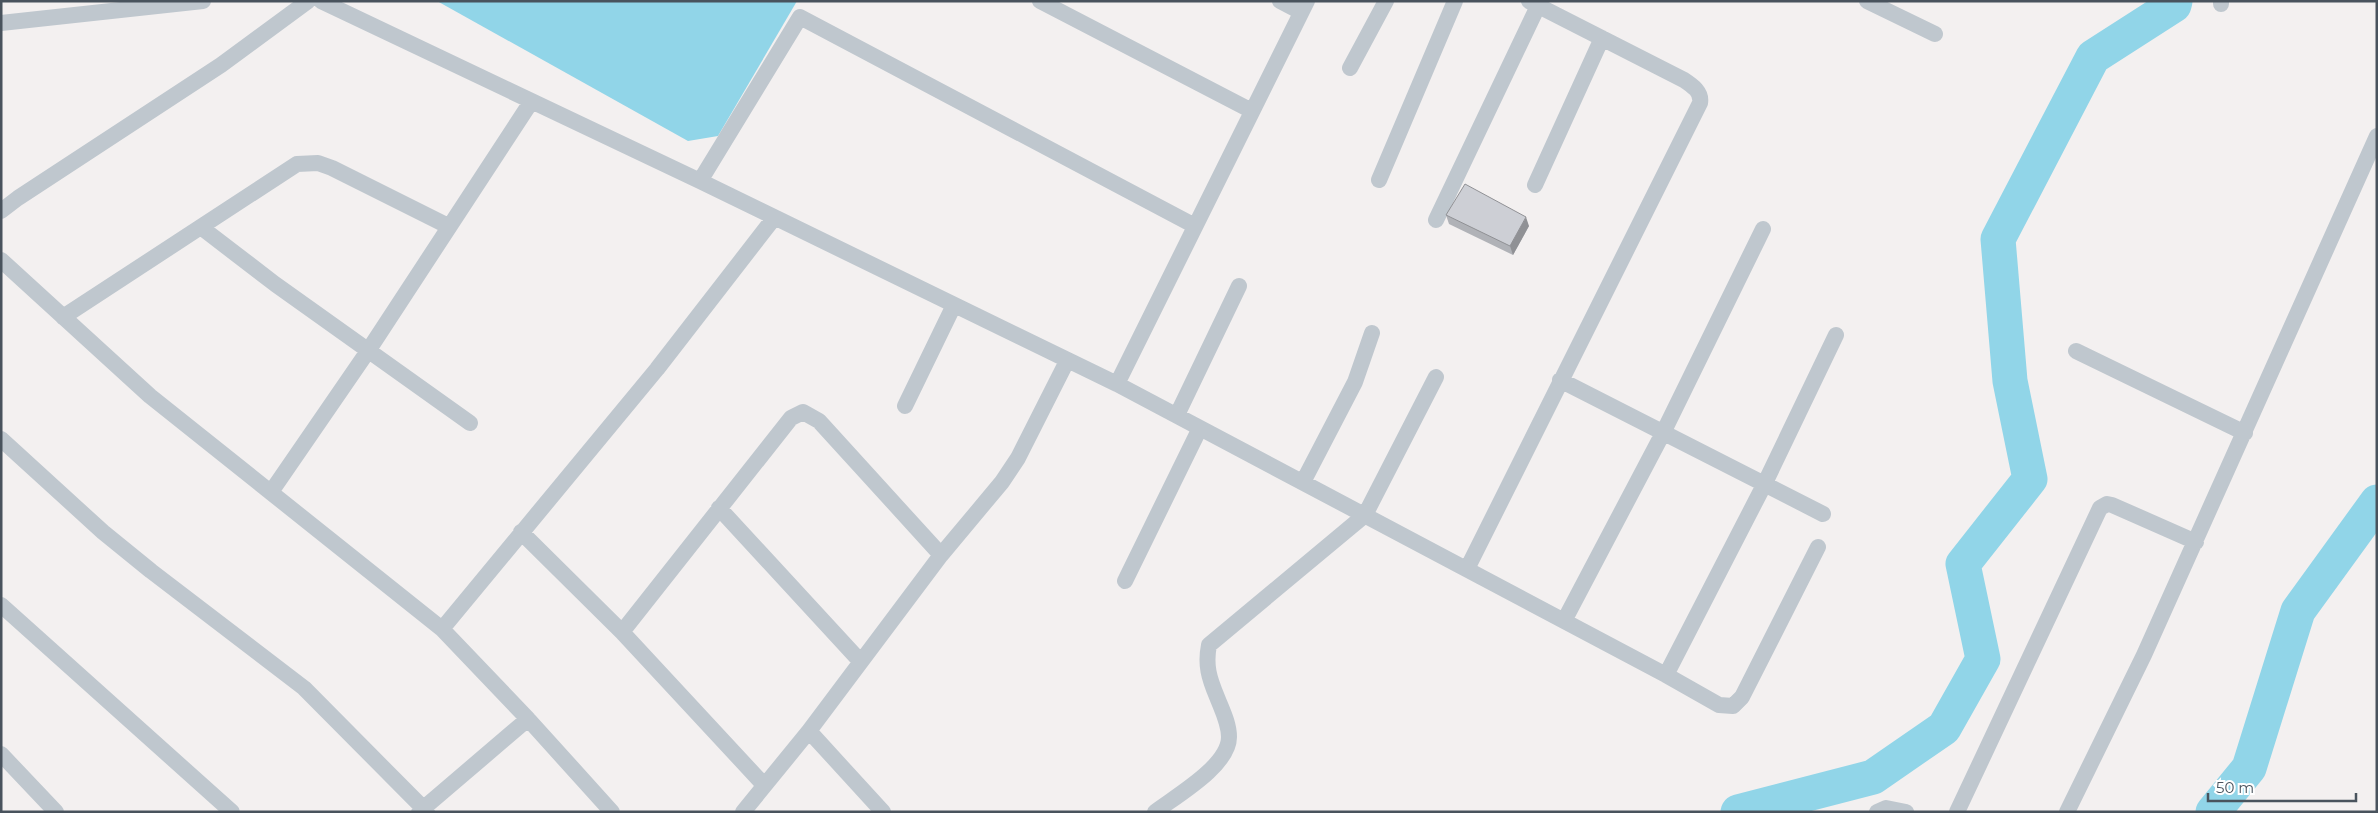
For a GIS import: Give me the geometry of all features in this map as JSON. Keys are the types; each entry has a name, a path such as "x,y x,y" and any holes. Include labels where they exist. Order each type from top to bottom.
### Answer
{"street":[{"path":"1,23 203,1"},
{"path":"1,211 221,65 308,1"},
{"path":"322,1 700,181 1117,384 1666,675 1719,705 1733,706 1742,697 1818,546"},
{"path":"1040,1 1252,111"},
{"path":"1117,384 1304,7 1280,1"},
{"path":"1350,68 1386,1"},
{"path":"1379,180 1455,1"},
{"path":"1867,1 1935,34"},
{"path":"1436,220 1534,4 1684,80 1698,91 1701,98 1700,103 1467,569"},
{"path":"700,181 800,17 1195,226"},
{"path":"1534,185 1602,38"},
{"path":"270,492 368,351 448,226 531,102"},
{"path":"2067,812 2196,542 2377,136"},
{"path":"63,317 202,228 286,170 308,162 332,168 448,226"},
{"path":"442,629 657,368 774,218"},
{"path":"202,228 275,284 470,423"},
{"path":"1564,621 1663,433 1763,229"},
{"path":"1,260 150,396 442,629 528,719 612,812"},
{"path":"1177,415 1239,286"},
{"path":"905,406 954,305"},
{"path":"1303,482 1355,382 1372,333"},
{"path":"1666,675 1764,484 1836,335"},
{"path":"2076,351 2245,433"},
{"path":"743,812 942,555 1002,482 1018,458 1067,361"},
{"path":"1155,812 1217,765 1226,752 1229,738 1226,719 1209,678 1206,661 1209,645 1365,515 1436,377"},
{"path":"1560,380 1823,514"},
{"path":"622,632 791,418 803,412 819,421 942,555"},
{"path":"1124,581 1200,428"},
{"path":"1,439 103,532 304,688 423,810 528,719"},
{"path":"1957,812 2100,508 2107,504 2112,505 2196,542"},
{"path":"719,508 860,661"},
{"path":"521,532 622,632 764,785"},
{"path":"1,605 232,812"},
{"path":"808,730 883,812"},
{"path":"1,754 56,812"},
{"path":"1878,812 1886,808 1906,812"}],"water":[{"path":"437,1 797,1 718,136 688,141"}],"building":[{"path":"1465,184 1526,217 1510,246 1446,215"}],"waterway":[{"path":"1738,812 1873,777 1944,728 1983,659 1963,564 2030,479 2010,381 1998,239 2093,57 2174,5 2175,1"},
{"path":"2213,812 2249,768 2298,611 2377,502"}]}
